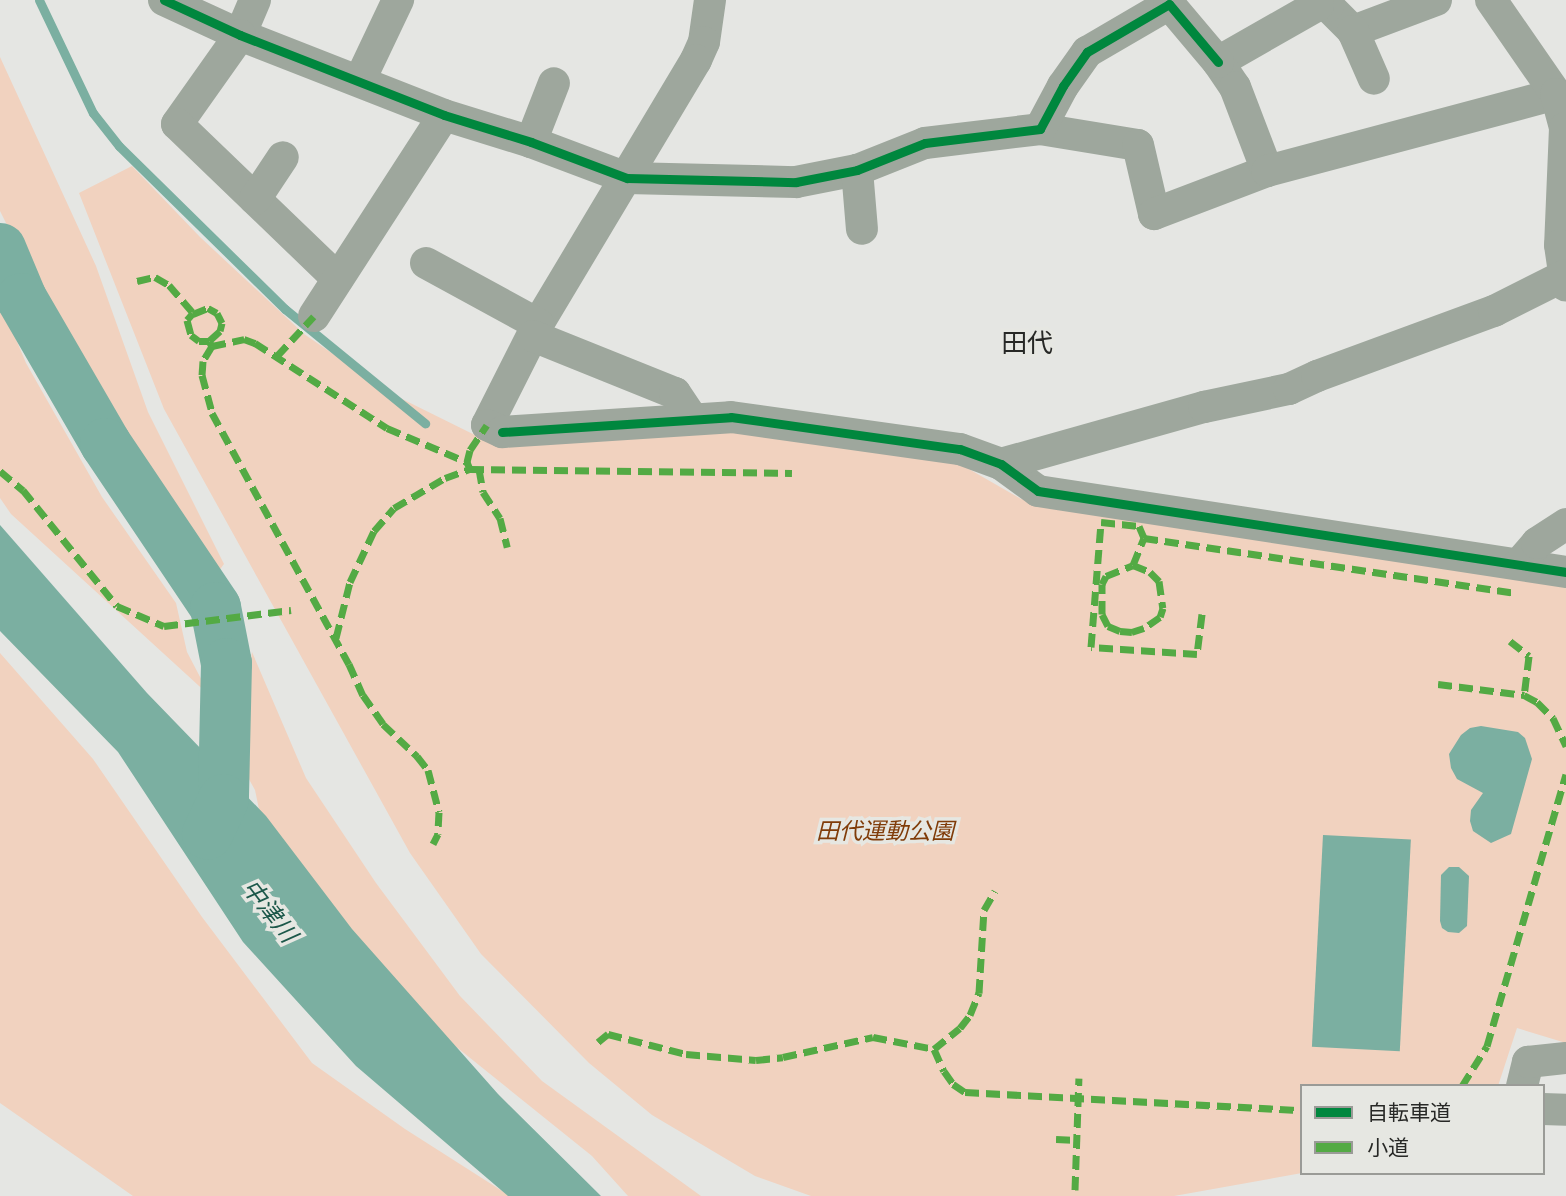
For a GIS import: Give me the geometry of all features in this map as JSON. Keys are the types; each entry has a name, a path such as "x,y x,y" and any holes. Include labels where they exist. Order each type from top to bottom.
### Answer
{"street":[{"path":"164,0 240,34 444,116 531,142 627,178 796,182 857,170 925,143 1040,129 1138,145 1154,214 1266,171 1556,94"},
{"path":"255,0 240,34 177,124 338,279"},
{"path":"359,80 398,0"},
{"path":"710,0 704,42 696,60 535,330 486,425 502,432 731,417 960,449 1001,464 1038,491 1566,572"},
{"path":"1353,31 1436,0"},
{"path":"1001,464 1204,407 1289,389 1317,376 1494,312 1565,279 1559,244 1565,128 1556,94 1491,0"},
{"path":"1040,129 1062,86 1087,52 1169,4 1218,62 1235,87 1266,171"},
{"path":"1218,62 1318,5 1328,6 1353,31 1374,79"},
{"path":"531,142 554,83"},
{"path":"314,316 444,116"},
{"path":"255,199 283,157"},
{"path":"857,170 862,229"},
{"path":"426,263 535,330 675,393 692,418"},
{"path":"1519,564 1537,543 1566,524"},
{"path":"1522,1084 1528,1062 1566,1058"},
{"path":"1545,1109 1566,1111"}],"green space":[{"path":"0,57 96,266 148,412 224,564 212,580 153,502 111,433 0,211"},
{"name":"田代運動公園","path":"132,166 200,237 304,334 390,393 485,440 731,430 948,457 1021,499 1566,585 1566,1043 1517,1028 1499,1084 1300,1084 1300,1173 1174,1196 811,1196 755,1176 652,1115 589,1063 481,954 410,853 164,409 79,193"},
{"path":"0,301 26,363 102,497 176,603 187,652 210,696 11,514 0,498"},
{"path":"252,652 306,778 376,883 460,996 542,1081 701,1196 628,1196 592,1156 393,996 266,843 255,790 235,754 242,730"},
{"path":"0,653 93,759 202,917 312,1063 405,1129 510,1196 133,1196 0,1103"}],"water":[{"name":"中津川","path":"0,525 147,693 266,816 352,929 498,1094 601,1196 508,1196 356,1066 243,942 118,752 0,631"},
{"path":"1481,726 1518,732 1525,738 1532,759 1511,834 1491,843 1473,831 1470,821 1471,810 1483,793 1457,779 1451,768 1449,754 1461,735 1470,728"},
{"path":"1323,835 1411,840 1400,1051 1312,1047"},
{"path":"1449,867 1459,867 1469,876 1467,926 1459,933 1448,932 1442,928 1440,921 1441,875"}],"waterway":[{"path":"39,0 93,113 119,146 285,309 425,423"},
{"path":"0,248 21,298 105,443 215,607 226,663 223,799 207,834"}],"marked path":[{"path":"137,281 155,277 169,285 193,313 187,320 191,335 199,341 209,341 212,346 203,361 202,375 212,413 349,664 363,695 383,724 428,770 439,812 438,834 433,844"},
{"path":"193,314 208,308 217,313 222,323 220,331 209,341"},
{"path":"277,356 314,316"},
{"path":"212,346 244,339 255,343 387,428 467,462"},
{"path":"470,469 467,462 470,450 487,425"},
{"path":"336,638 350,582 374,531 394,508 445,478 470,469 792,473"},
{"path":"479,469 483,492 500,518 507,547"},
{"path":"0,471 23,490 117,606 164,626 291,610"},
{"path":"1202,614 1197,654 1091,647 1101,522 1139,526 1144,538 1516,593"},
{"path":"1133,565 1150,572 1159,581 1163,608 1160,617 1144,628 1132,632 1120,631 1108,626 1102,614 1102,584 1106,576 1133,565 1144,538"},
{"path":"1510,641 1529,656 1524,695"},
{"path":"1438,684 1524,695 1537,702 1553,718 1566,746"},
{"path":"1463,1084 1487,1046 1566,774"},
{"path":"934,1049 960,1028 970,1015 979,993 984,910 995,891"},
{"path":"598,1042 608,1034 686,1054 756,1060 783,1057 873,1037 934,1049 953,1084 965,1092 1300,1110"},
{"path":"1075,1190 1079,1078"},
{"path":"1056,1139 1077,1140"}],"cycle path":[{"path":"164,0 240,35 444,115 531,142 627,178 796,182 857,170 925,143 1040,129 1063,86 1087,52 1169,4 1218,62"},
{"path":"502,432 731,417 960,449 1001,464 1038,491 1566,572"}],"district":[{"name":"田代","path":"1027,345"}]}
